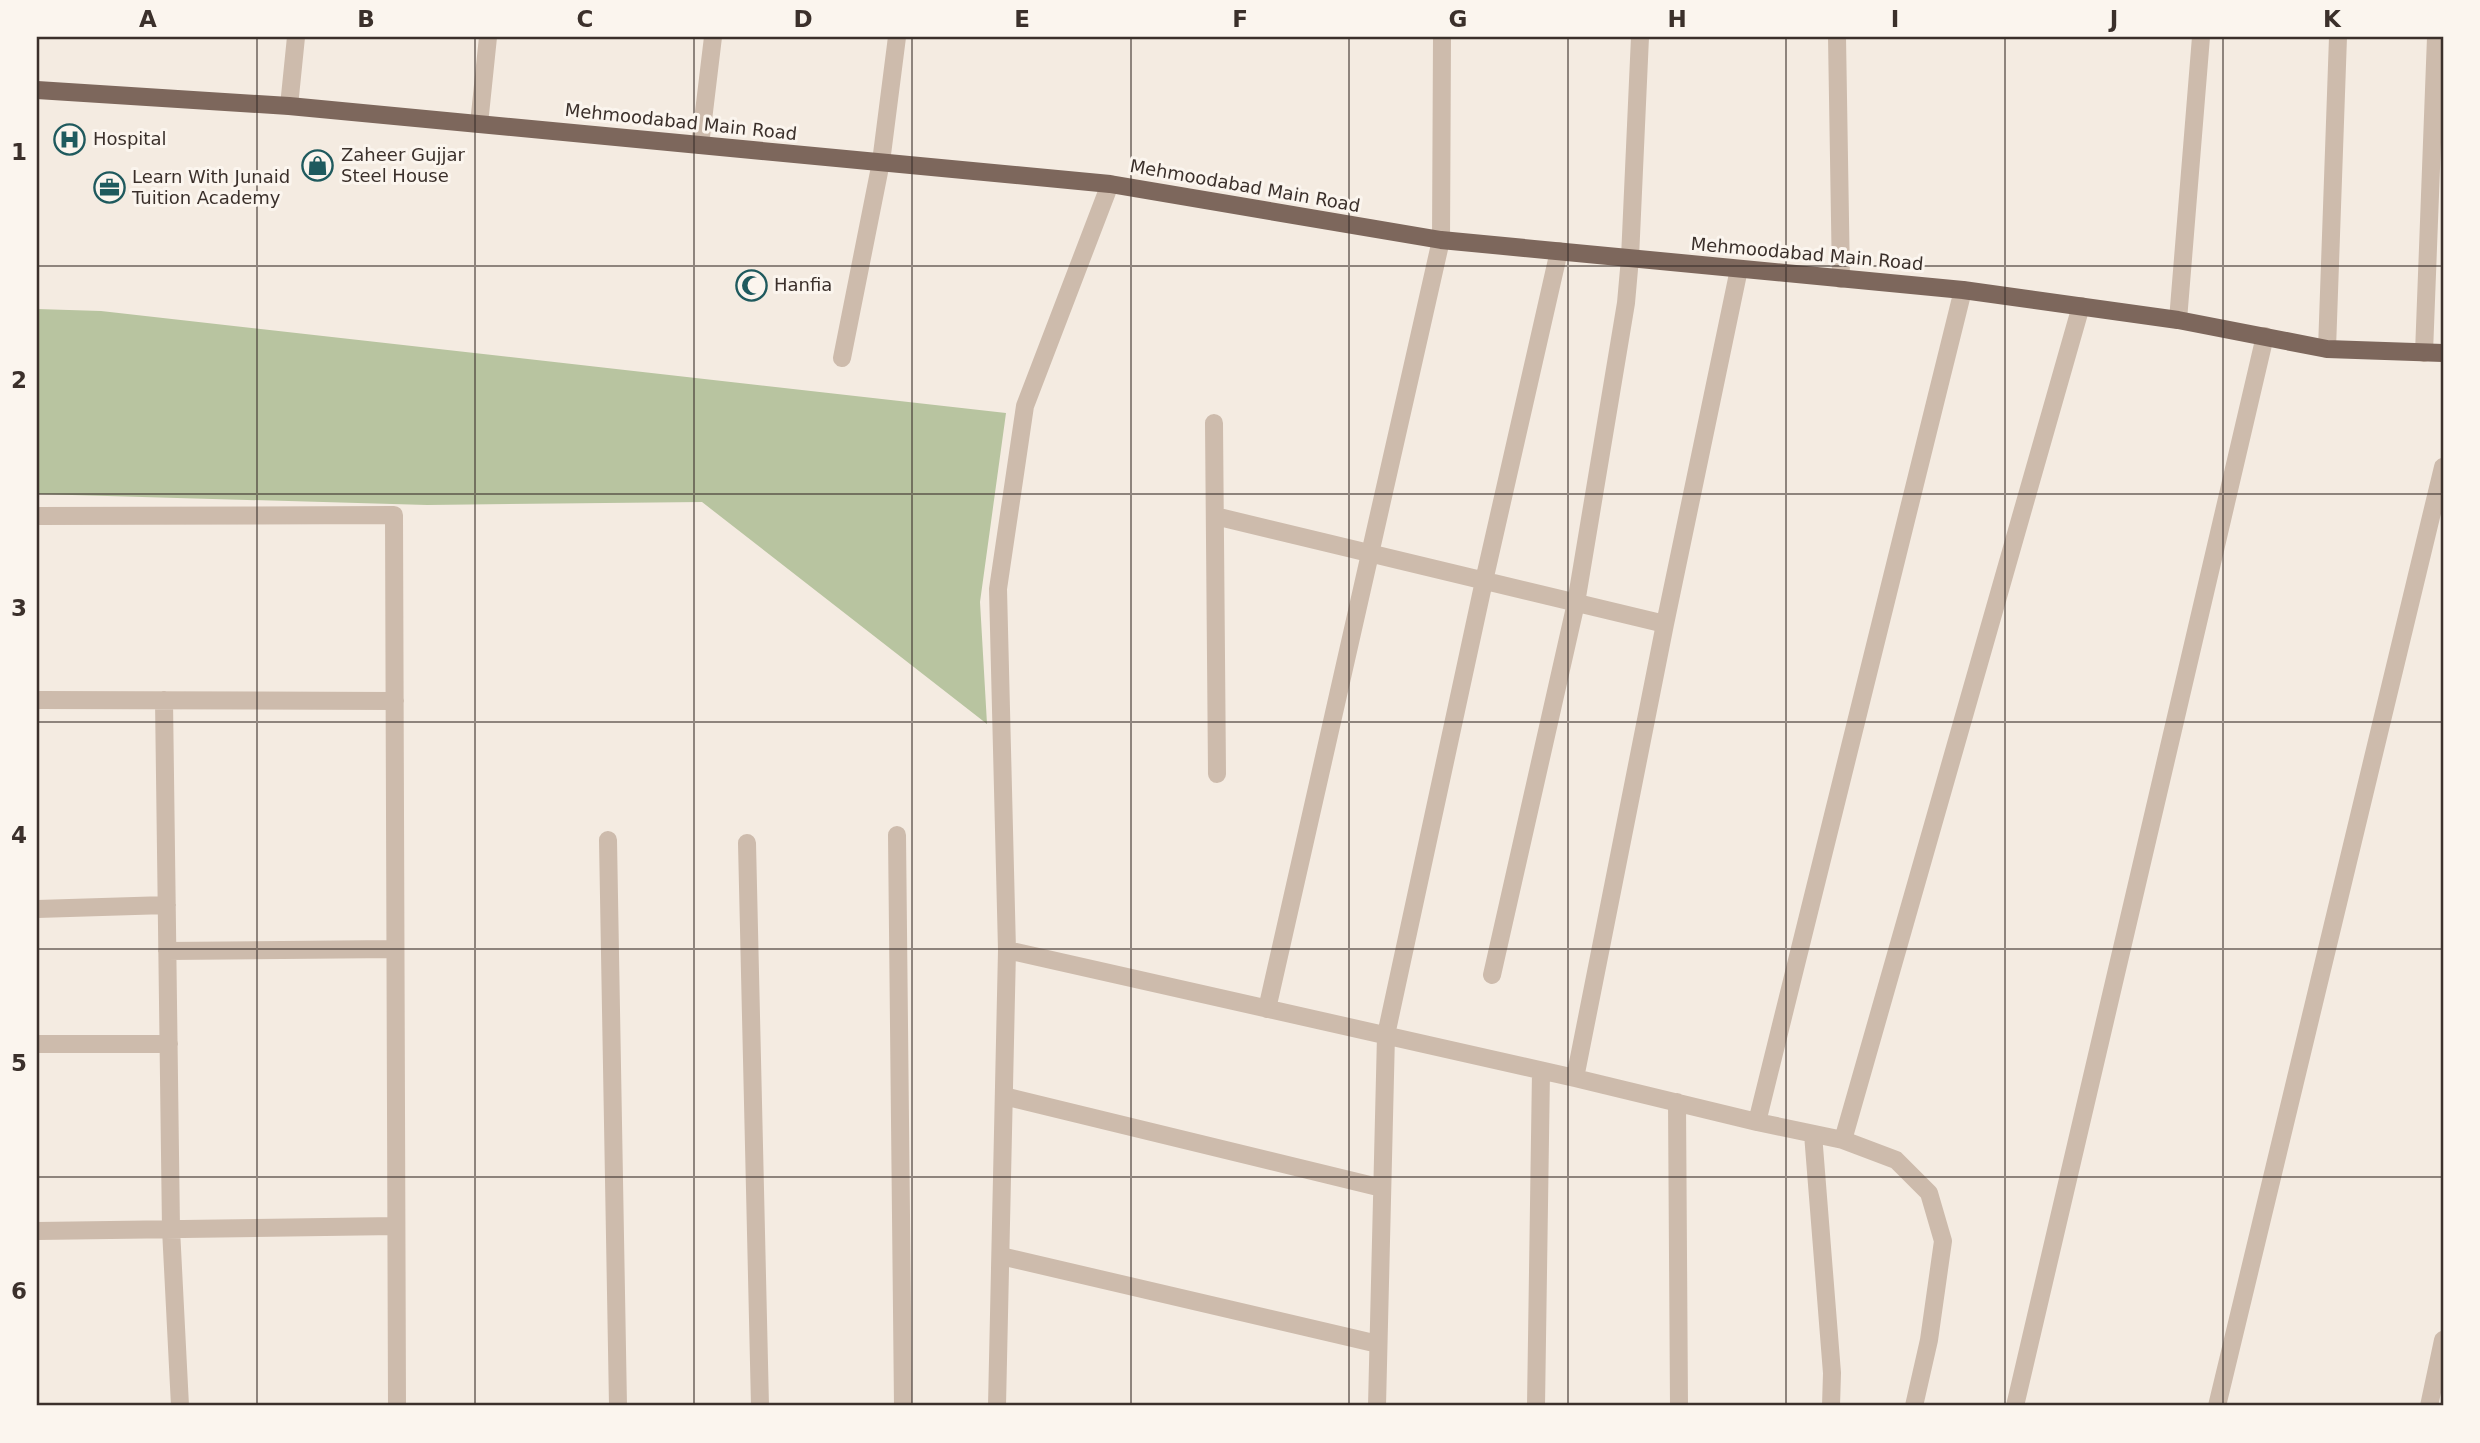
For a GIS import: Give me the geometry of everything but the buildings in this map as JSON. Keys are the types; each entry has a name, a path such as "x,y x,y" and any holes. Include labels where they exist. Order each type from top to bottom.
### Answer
{"main road":[{"name":"Mehmoodabad Main Road","path":"37,90 289,106 1110,184 1441,240 1964,290 2178,320 2327,349 2443,354"}],"street":[{"path":"289,106 296,37"},
{"path":"479,124 488,37"},
{"path":"701,145 713,37"},
{"path":"842,358 881,162 897,37"},
{"path":"1266,1009 1441,240 1441,37"},
{"path":"1492,975 1576,603 1626,303 1640,37"},
{"path":"1837,37 1841,279"},
{"path":"2178,320 2201,37"},
{"path":"2327,349 2338,37"},
{"path":"2424,353 2436,37"},
{"path":"1001,1406 1007,950 998,589 1025,407 1110,184"},
{"path":"1377,1406 1386,1035 1484,581 1559,251"},
{"path":"1575,1079 1739,269"},
{"path":"1757,1122 1964,290"},
{"path":"1843,1140 2081,306"},
{"path":"2015,1406 2265,336"},
{"path":"1214,423 1217,774"},
{"path":"2217,1406 2443,467"},
{"path":"37,516 394,515 397,1406"},
{"path":"1215,516 1665,624"},
{"path":"37,700 395,701"},
{"path":"164,700 171,1229 180,1406"},
{"path":"897,835 902,1406"},
{"path":"608,840 618,1406"},
{"path":"747,843 760,1406"},
{"path":"37,909 167,905"},
{"path":"167,951 395,949"},
{"path":"1007,950 1843,1140 1896,1160 1930,1193 1943,1241 1929,1340 1914,1406"},
{"path":"37,1044 169,1044"},
{"path":"1536,1406 1541,1071"},
{"path":"1004,1096 1382,1188"},
{"path":"1677,1102 1679,1406"},
{"path":"1813,1133 1832,1373 1831,1406"},
{"path":"37,1231 396,1226"},
{"path":"1001,1256 1378,1344"},
{"path":"2429,1406 2443,1340"}],"green space":[{"path":"37,309 101,311 1006,413 980,602 987,724 702,502 427,505 37,494"}],"place":[{"name":"Hospital","path":"70,139"},
{"name":"Zaheer Gujjar Steel House","path":"318,165"},
{"name":"Learn With Junaid Tuition Academy","path":"109,187"},
{"name":"Hanfia","path":"751,285"}]}
